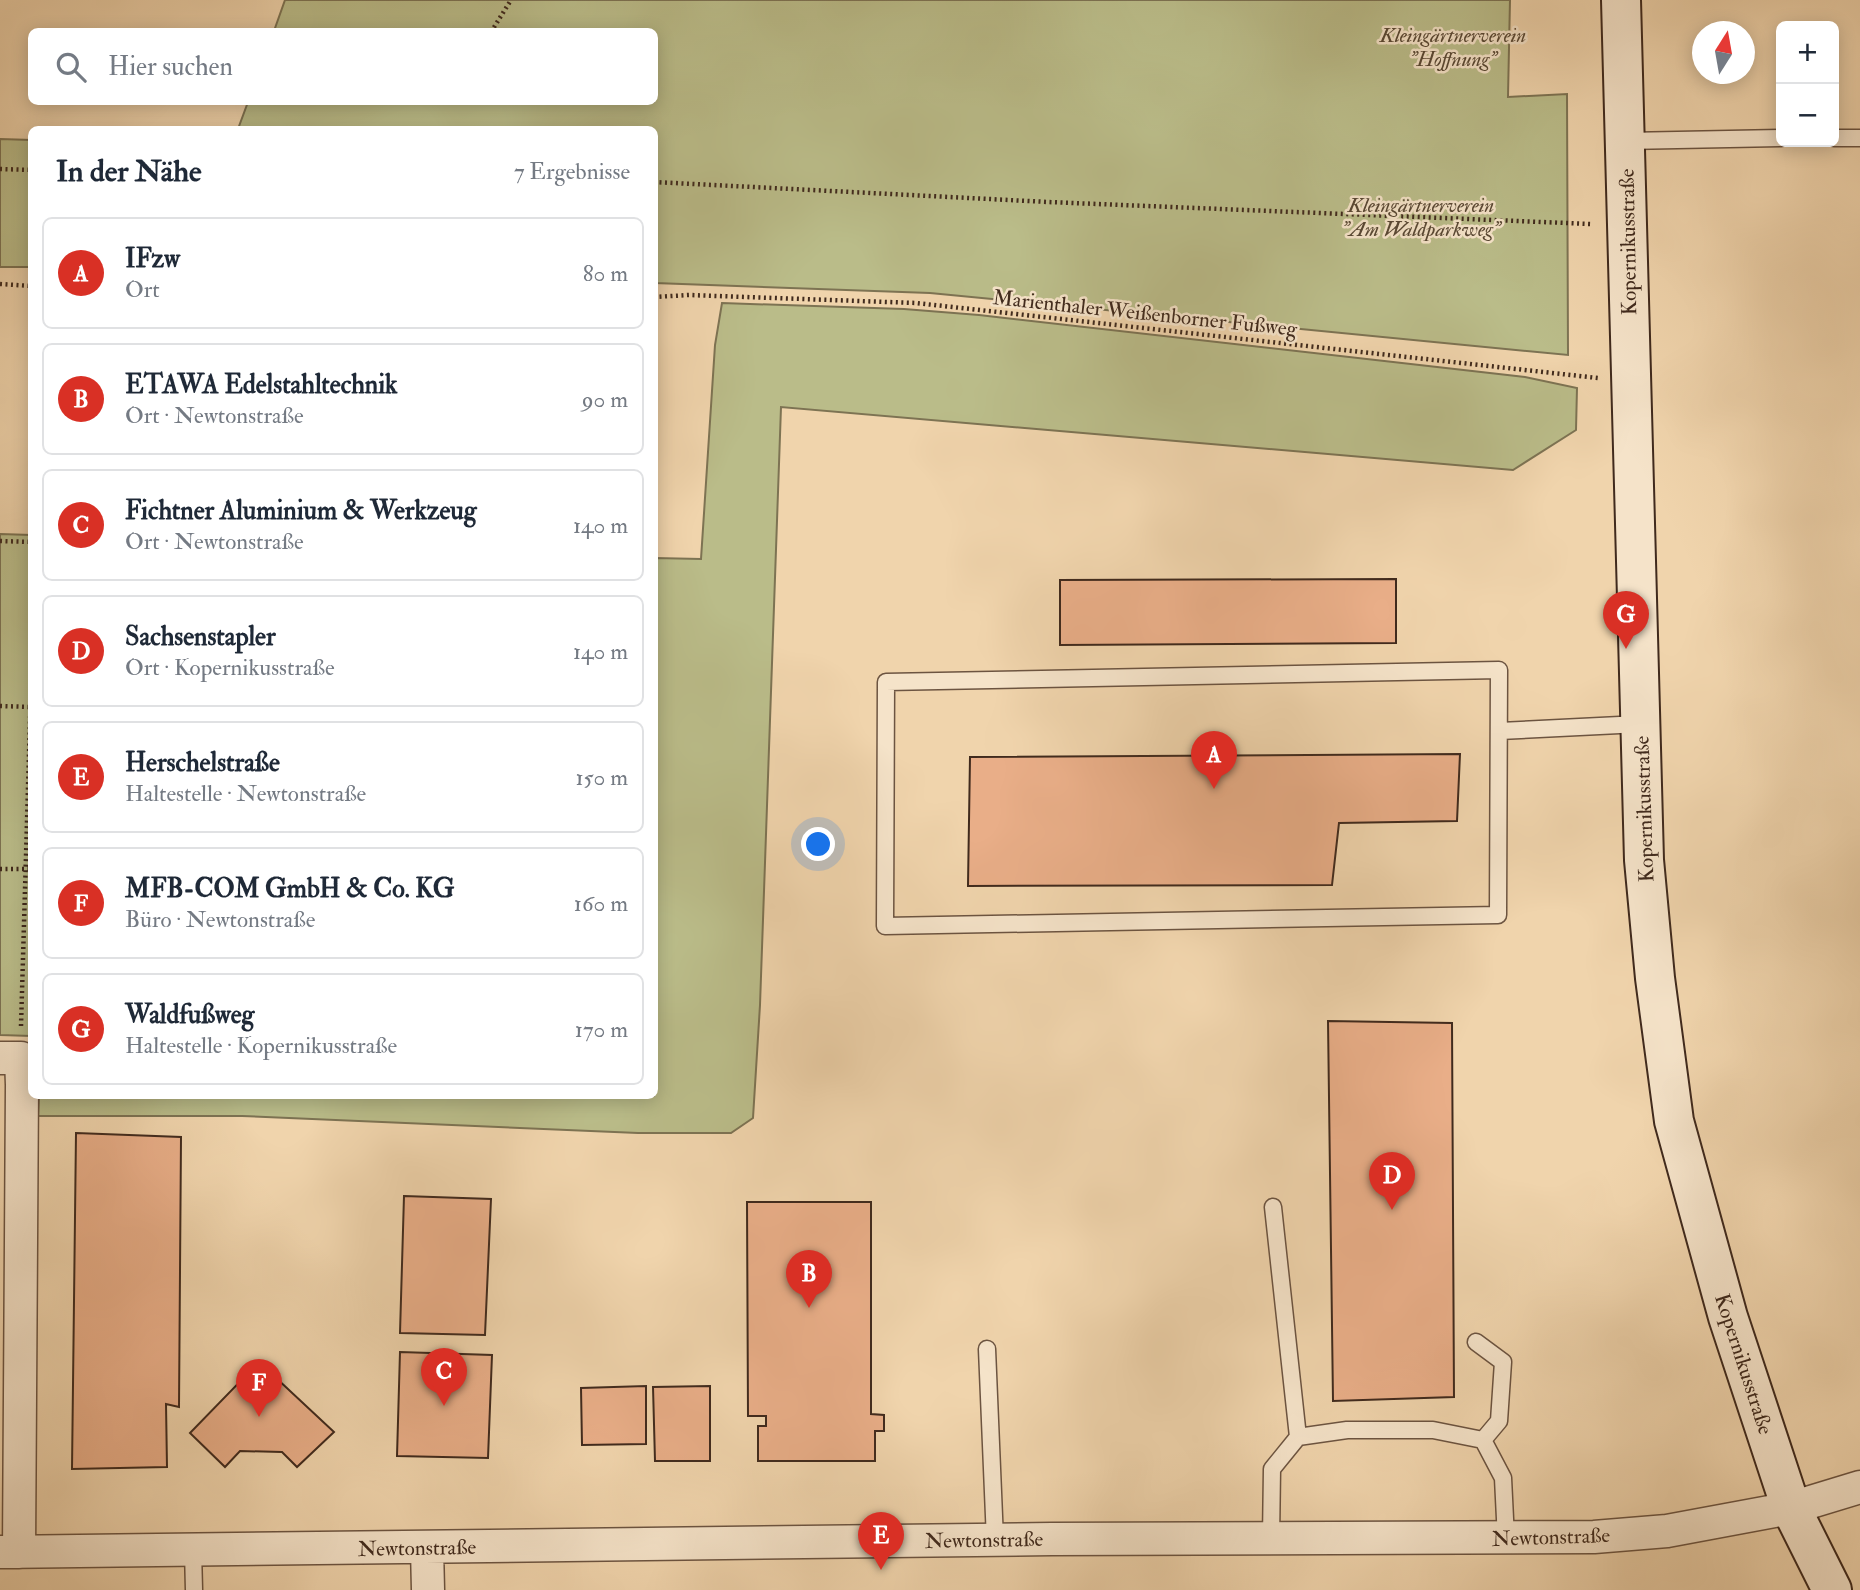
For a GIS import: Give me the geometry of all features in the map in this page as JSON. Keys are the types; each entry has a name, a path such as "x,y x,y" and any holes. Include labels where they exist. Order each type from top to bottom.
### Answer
{"street":[{"name":"Kopernikusstraße","path":"1621,0 1644,860 1655,978 1674,1121 1728,1317 1791,1508 1832,1590"},
{"name":"Newtonstraße","path":"10,1058 22,1085 9,1552 995,1540 1594,1537 1667,1531 1791,1508 1860,1486"},
{"path":"427,1548 428,1590"}],"lane":[{"path":"1626,141 1776,138"},
{"path":"1839,138 1860,138"},
{"path":"1499,670 1500,731 1498,915 886,926 886,682 1499,670"},
{"path":"1500,731 1640,724"},
{"path":"1273,1207 1298,1437"},
{"path":"1476,1342 1503,1362 1499,1421 1483,1440"},
{"path":"987,1349 995,1540"},
{"path":"1271,1539 1272,1469 1298,1437 1347,1430 1433,1430 1483,1440"},
{"path":"1483,1440 1503,1478 1506,1539"},
{"path":"193,1550 194,1590"}],"path":[{"path":"494,28 512,0"},
{"path":"0,169 28,170"},
{"path":"658,181 1048,202 1627,225"},
{"path":"0,284 28,286"},
{"name":"Marienthaler Weißenborner Fußweg","path":"658,297 689,295 916,303 1631,382"},
{"path":"0,541 28,542"},
{"path":"0,706 28,707"},
{"path":"10,1058 24,870 28,761"},
{"path":"0,869 28,870"}],"green space":[{"name":"Kleingärtnerverein \"Am Waldparkweg\"","path":"285,0 1510,0 1508,97 1567,94 1568,355 930,293 658,283 658,126 239,126 247,105 658,105 658,28 275,28"},
{"path":"0,139 28,140 28,267 0,267"},
{"path":"722,303 904,309 979,315 1525,377 1577,388 1576,430 1513,470 781,407 760,1005 753,1118 731,1133 638,1133 242,1116 38,1116 39,1099 658,1099 658,558 701,559 715,345"},
{"path":"0,534 28,535 28,1036 0,1035"}],"building":[{"path":"1396,579 1396,643 1060,645 1060,580"},
{"path":"1460,754 1457,821 1339,823 1332,885 968,886 970,757"},
{"path":"1328,1021 1452,1023 1454,1397 1333,1401"},
{"path":"76,1133 181,1137 179,1407 166,1404 167,1467 72,1469"},
{"path":"404,1196 491,1199 485,1335 400,1333"},
{"path":"747,1202 871,1202 871,1414 884,1415 884,1431 875,1431 875,1461 758,1461 758,1426 766,1426 766,1416 748,1416"},
{"path":"400,1352 492,1355 488,1458 397,1456"},
{"path":"259,1362 334,1432 297,1467 282,1452 240,1451 225,1467 190,1433"},
{"path":"646,1386 646,1444 582,1445 581,1388"},
{"path":"710,1386 710,1461 655,1461 653,1387"}],"place":[{"name":"Waldfußweg","path":"1626,649"},
{"name":"IFzw","path":"1214,789"},
{"name":"Sachsenstapler","path":"1392,1210"},
{"name":"ETAWA Edelstahltechnik","path":"809,1308"},
{"name":"Fichtner Aluminium & Werkzeug","path":"444,1406"},
{"name":"MFB-COM GmbH & Co. KG","path":"259,1417"},
{"name":"Herschelstraße","path":"881,1570"}],"park label":[{"name":"Kleingärtnerverein \"Hoffnung\"","path":"1453,47"}]}
